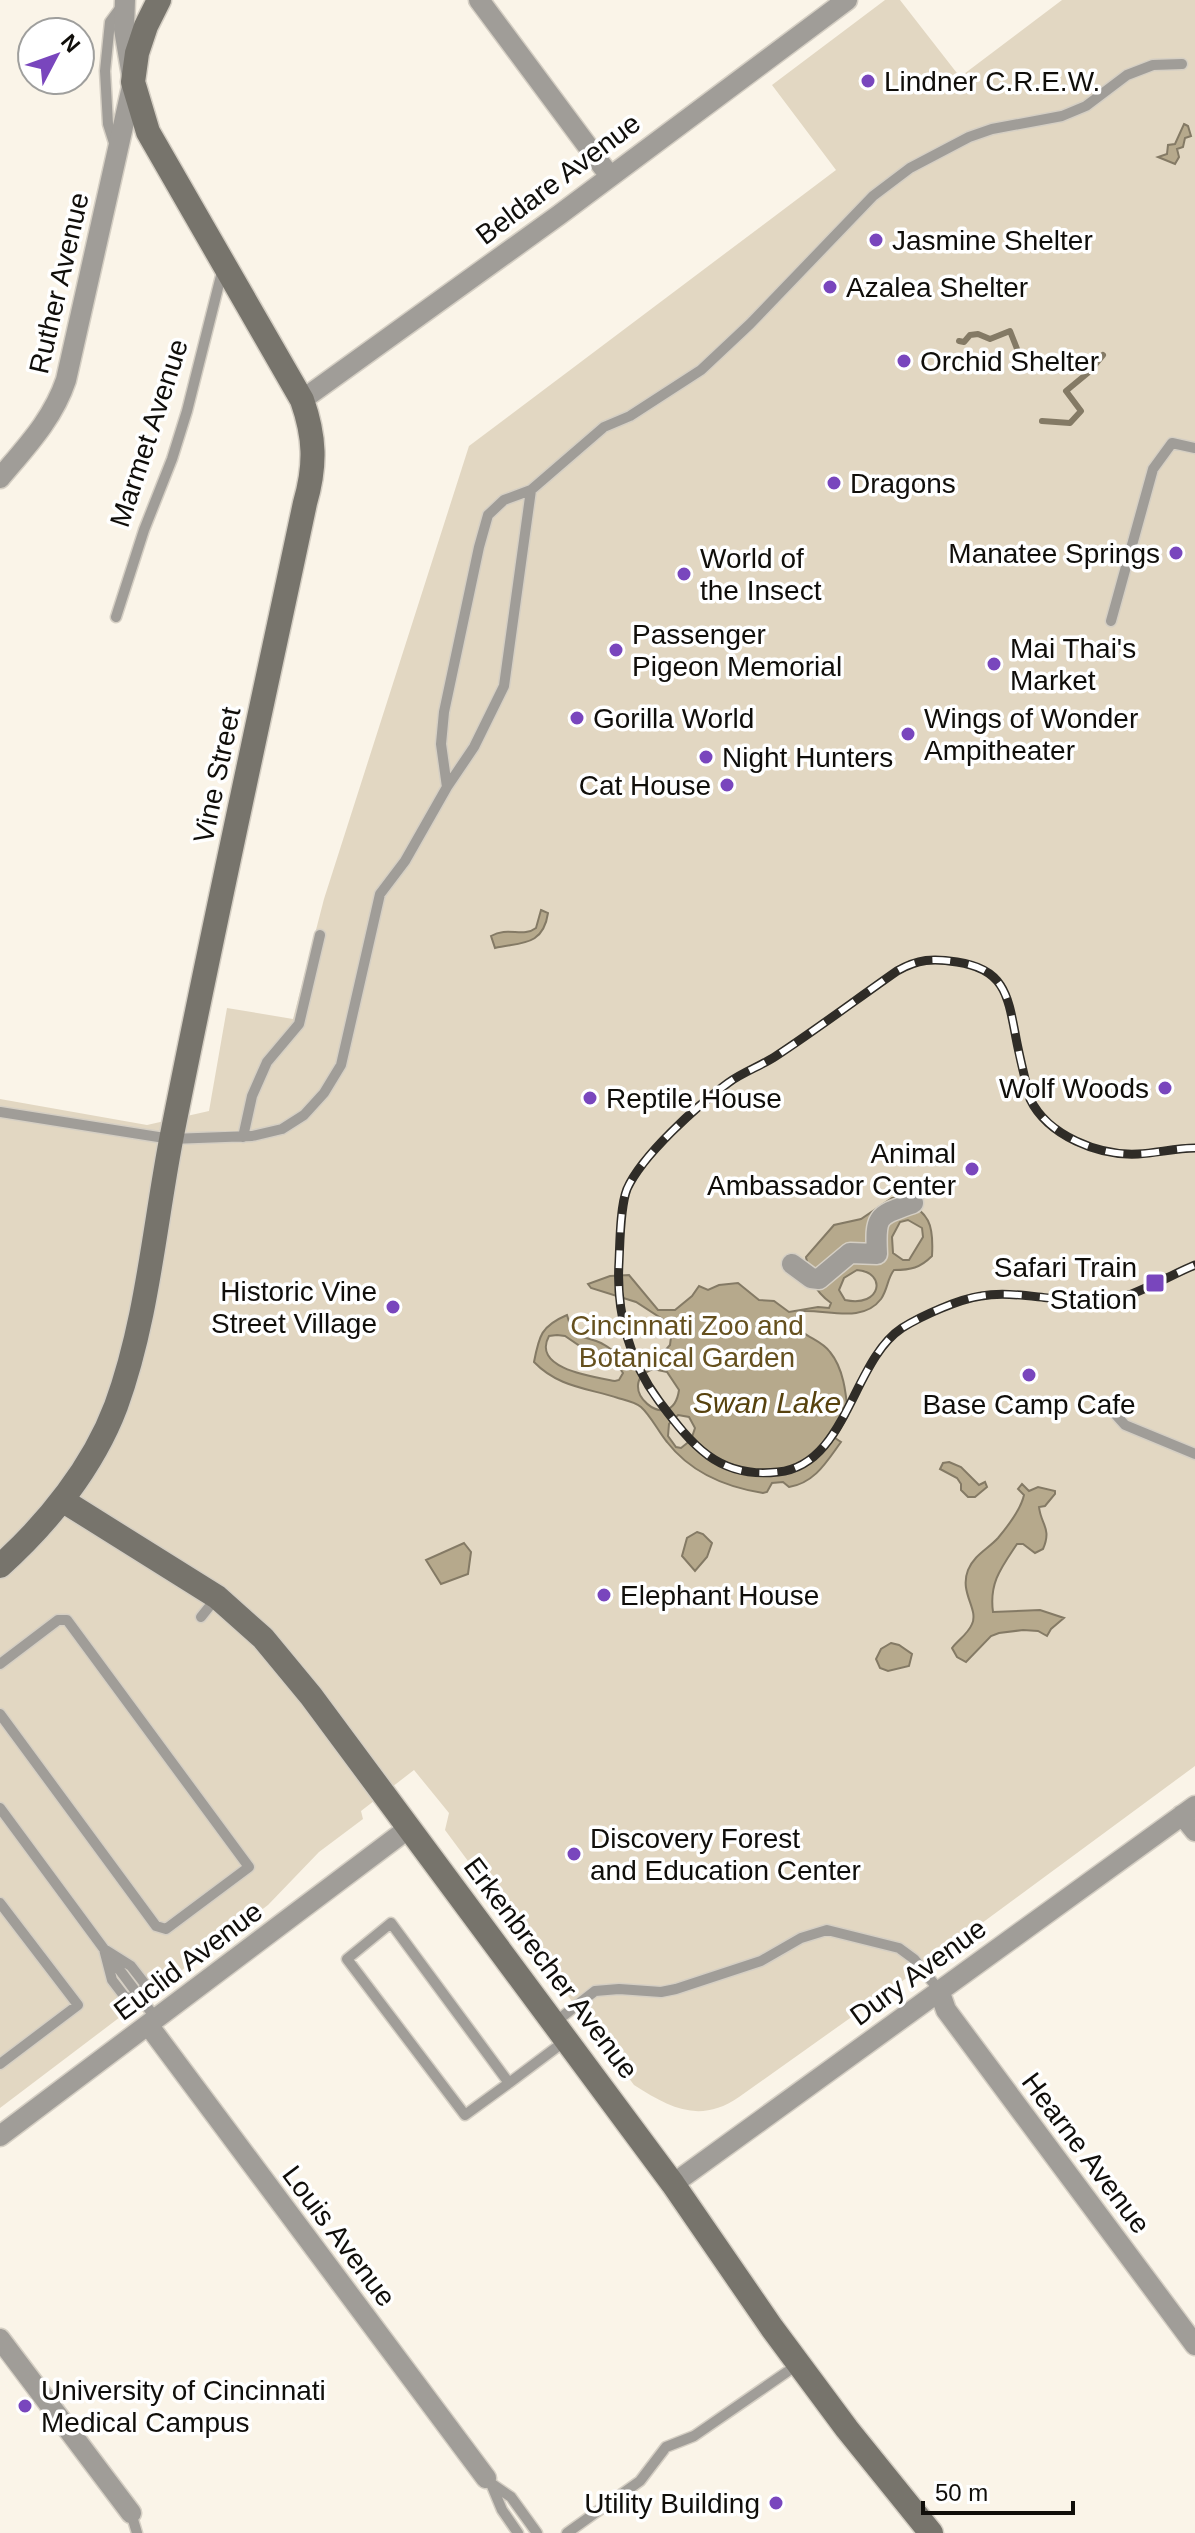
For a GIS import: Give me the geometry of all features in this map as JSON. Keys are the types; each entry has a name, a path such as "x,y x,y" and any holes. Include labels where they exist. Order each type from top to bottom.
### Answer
{"main road":[{"name":"Vine Street","path":"0,1566 62,1500 104,1433 128,1368 147,1281 171,1139 301,518 313,475 314,446 302,400 148,132 133,82 137,53 159,0"},
{"name":"Erkenbrecher Avenue","path":"62,1500 217,1597 280,1657 673,2184 847,2429 931,2533"}],"street":[{"path":"479,0 609,175"},
{"name":"Beldare Avenue","path":"302,400 559,215 847,0"},
{"path":"124,1 126,43 133,82"},
{"name":"Ruther Avenue","path":"0,478 47,422 59,402 133,82"},
{"path":"792,1264 811,1278 819,1279 850,1253 877,1254 875,1226 887,1212 913,1203"},
{"path":"1189,1810 1195,1831"},
{"name":"Dury Avenue","path":"673,2184 1189,1810"},
{"name":"Euclid Avenue","path":"0,2136 409,1828"},
{"name":"Hearne Avenue","path":"939,1990 946,2010 1195,2345"},
{"name":"Louis Avenue","path":"153,2023 489,2481"},
{"path":"0,2339 131,2513"}],"lane":[{"path":"117,153 108,124 105,71 110,22 124,1"},
{"path":"447,787 441,744 444,712 488,515 504,500 531,490 604,427 630,416 701,370 750,324 873,196 910,168 969,137 992,129 1062,116 1086,106 1127,75 1153,65 1182,64"},
{"name":"Marmet Avenue","path":"116,617 144,530 180,435 224,263"},
{"path":"1111,621 1153,469 1172,443 1195,448"},
{"path":"0,1112 171,1139 243,1137 282,1129 304,1115 324,1093 341,1065 380,894 405,861 474,747 504,686 531,490"},
{"path":"243,1137 252,1096 267,1062 299,1024 320,935"},
{"path":"1107,1405 1125,1425 1195,1454"},
{"path":"201,1617 217,1597"},
{"path":"0,1664 58,1620 67,1620 249,1867 166,1929 156,1926 0,1714"},
{"path":"0,1808 141,1999 153,2023"},
{"path":"0,1903 78,2005 0,2064"},
{"path":"509,2083 391,1923 347,1959 465,2115 509,2083 595,1991 661,1992 676,1989 761,1961 801,1938 827,1930 899,1948 914,1959 939,1990"},
{"path":"567,2533 640,2481 666,2447 694,2436 799,2364"},
{"path":"489,2481 502,2510 518,2533"},
{"path":"489,2481 511,2497 537,2533"},
{"path":"131,2513 137,2533"}],"green space":[{"name":"Cincinnati Zoo and Botanical Garden","path":"885,0 900,0 960,77 1062,0 1195,0 1195,1766 739,2097 711,2110 698,2111 673,2106 634,2085 445,1830 449,1813 414,1770 361,1811 363,1819 319,1852 268,1905 0,2108 0,1099 147,1125 209,1111 227,1008 293,1019 324,899 469,446 836,170 772,85"}],"water":[{"path":"1184,124 1188,126 1191,136 1185,138 1183,147 1177,149 1179,157 1175,164 1158,157 1167,154 1168,145 1175,144"},
{"path":"541,910 548,913 536,937 495,948 491,936 503,932 531,931 536,928"},
{"name":"Swan Lake","path":"902,1197 928,1220 932,1256 915,1268 894,1270 881,1299 865,1311 845,1314 803,1311 795,1318 800,1329 825,1347 835,1359 844,1382 848,1415 835,1438 841,1442 820,1470 798,1485 789,1487 783,1482 772,1483 763,1493 710,1477 676,1453 639,1405 563,1382 534,1362 546,1328 567,1315 575,1333 619,1354 638,1351 662,1354 670,1345 673,1322 664,1320 636,1302 591,1288 588,1284 610,1276 629,1275 658,1310 675,1310 699,1286 708,1290 738,1283 759,1300 774,1301 789,1312 829,1308 831,1303 813,1283 806,1257 834,1225 861,1219 892,1198","holes":["908,1220 922,1228 923,1237 909,1260 903,1260 893,1253 892,1237 900,1222","857,1270 867,1272 876,1282 876,1289 867,1299 845,1300 839,1290 844,1278","549,1336 565,1336 596,1357 616,1363 623,1373 615,1381 556,1364 546,1347","653,1369 667,1372 679,1390 674,1404 666,1410 647,1404 640,1396 638,1386 641,1377","678,1415 689,1417 695,1428 691,1440 681,1448 676,1447 668,1436 669,1424"]},
{"path":"943,1463 961,1467 979,1485 985,1482 987,1487 975,1497 968,1497 961,1490 957,1478 940,1469"},
{"path":"1022,1484 1029,1491 1038,1487 1055,1491 1045,1506 1039,1507 1046,1531 1045,1542 1043,1549 1035,1553 1023,1544 1017,1544 1001,1568 995,1584 993,1612 1040,1610 1064,1618 1047,1636 1038,1631 1023,1630 991,1636 966,1662 957,1657 952,1648 972,1624 973,1612 966,1586 968,1570 1014,1517 1024,1495 1018,1489"},
{"path":"697,1532 712,1543 707,1557 695,1571 682,1556 687,1538"},
{"path":"464,1543 471,1552 468,1574 441,1584 426,1560"},
{"path":"891,1643 912,1654 909,1666 888,1671 880,1668 876,1659 881,1649"}],"waterway":[{"path":"959,341 964,342 970,335 978,334 990,339 1010,331 1019,354"},
{"path":"1042,421 1070,423 1081,411 1066,391 1089,372 1103,355"}],"railway":[{"path":"1195,1148 1123,1154 1091,1147 1062,1133 1038,1112 1030,1099 1010,1009 995,978 985,971 957,962 919,962 897,971 776,1056 728,1083 658,1146 627,1189 621,1225 619,1281 622,1317 632,1353 659,1401 683,1432 708,1456 739,1470 757,1473 778,1472 801,1465 819,1451 834,1432 885,1343 902,1328 930,1313 989,1295 1024,1295 1085,1303 1110,1301 1195,1265"}],"place":[{"name":"Lindner C.R.E.W.","path":"868,81"},
{"name":"Jasmine Shelter","path":"876,240"},
{"name":"Azalea Shelter","path":"830,287"},
{"name":"Orchid Shelter","path":"904,361"},
{"name":"Dragons","path":"834,483"},
{"name":"Manatee Springs","path":"1176,553"},
{"name":"World of the Insect","path":"684,574"},
{"name":"Passenger Pigeon Memorial","path":"616,650"},
{"name":"Mai Thai's Market","path":"994,664"},
{"name":"Gorilla World","path":"577,718"},
{"name":"Wings of Wonder Ampitheater","path":"908,734"},
{"name":"Night Hunters","path":"706,757"},
{"name":"Cat House","path":"727,785"},
{"name":"Wolf Woods","path":"1165,1088"},
{"name":"Reptile House","path":"590,1098"},
{"name":"Animal Ambassador Center","path":"972,1169"},
{"name":"Safari Train Station","path":"1155,1283"},
{"name":"Historic Vine Street Village","path":"393,1307"},
{"name":"Base Camp Cafe","path":"1029,1375"},
{"name":"Elephant House","path":"604,1595"},
{"name":"Discovery Forest and Education Center","path":"574,1854"},
{"name":"University of Cincinnati Medical Campus","path":"25,2406"},
{"name":"Utility Building","path":"776,2503"}]}
